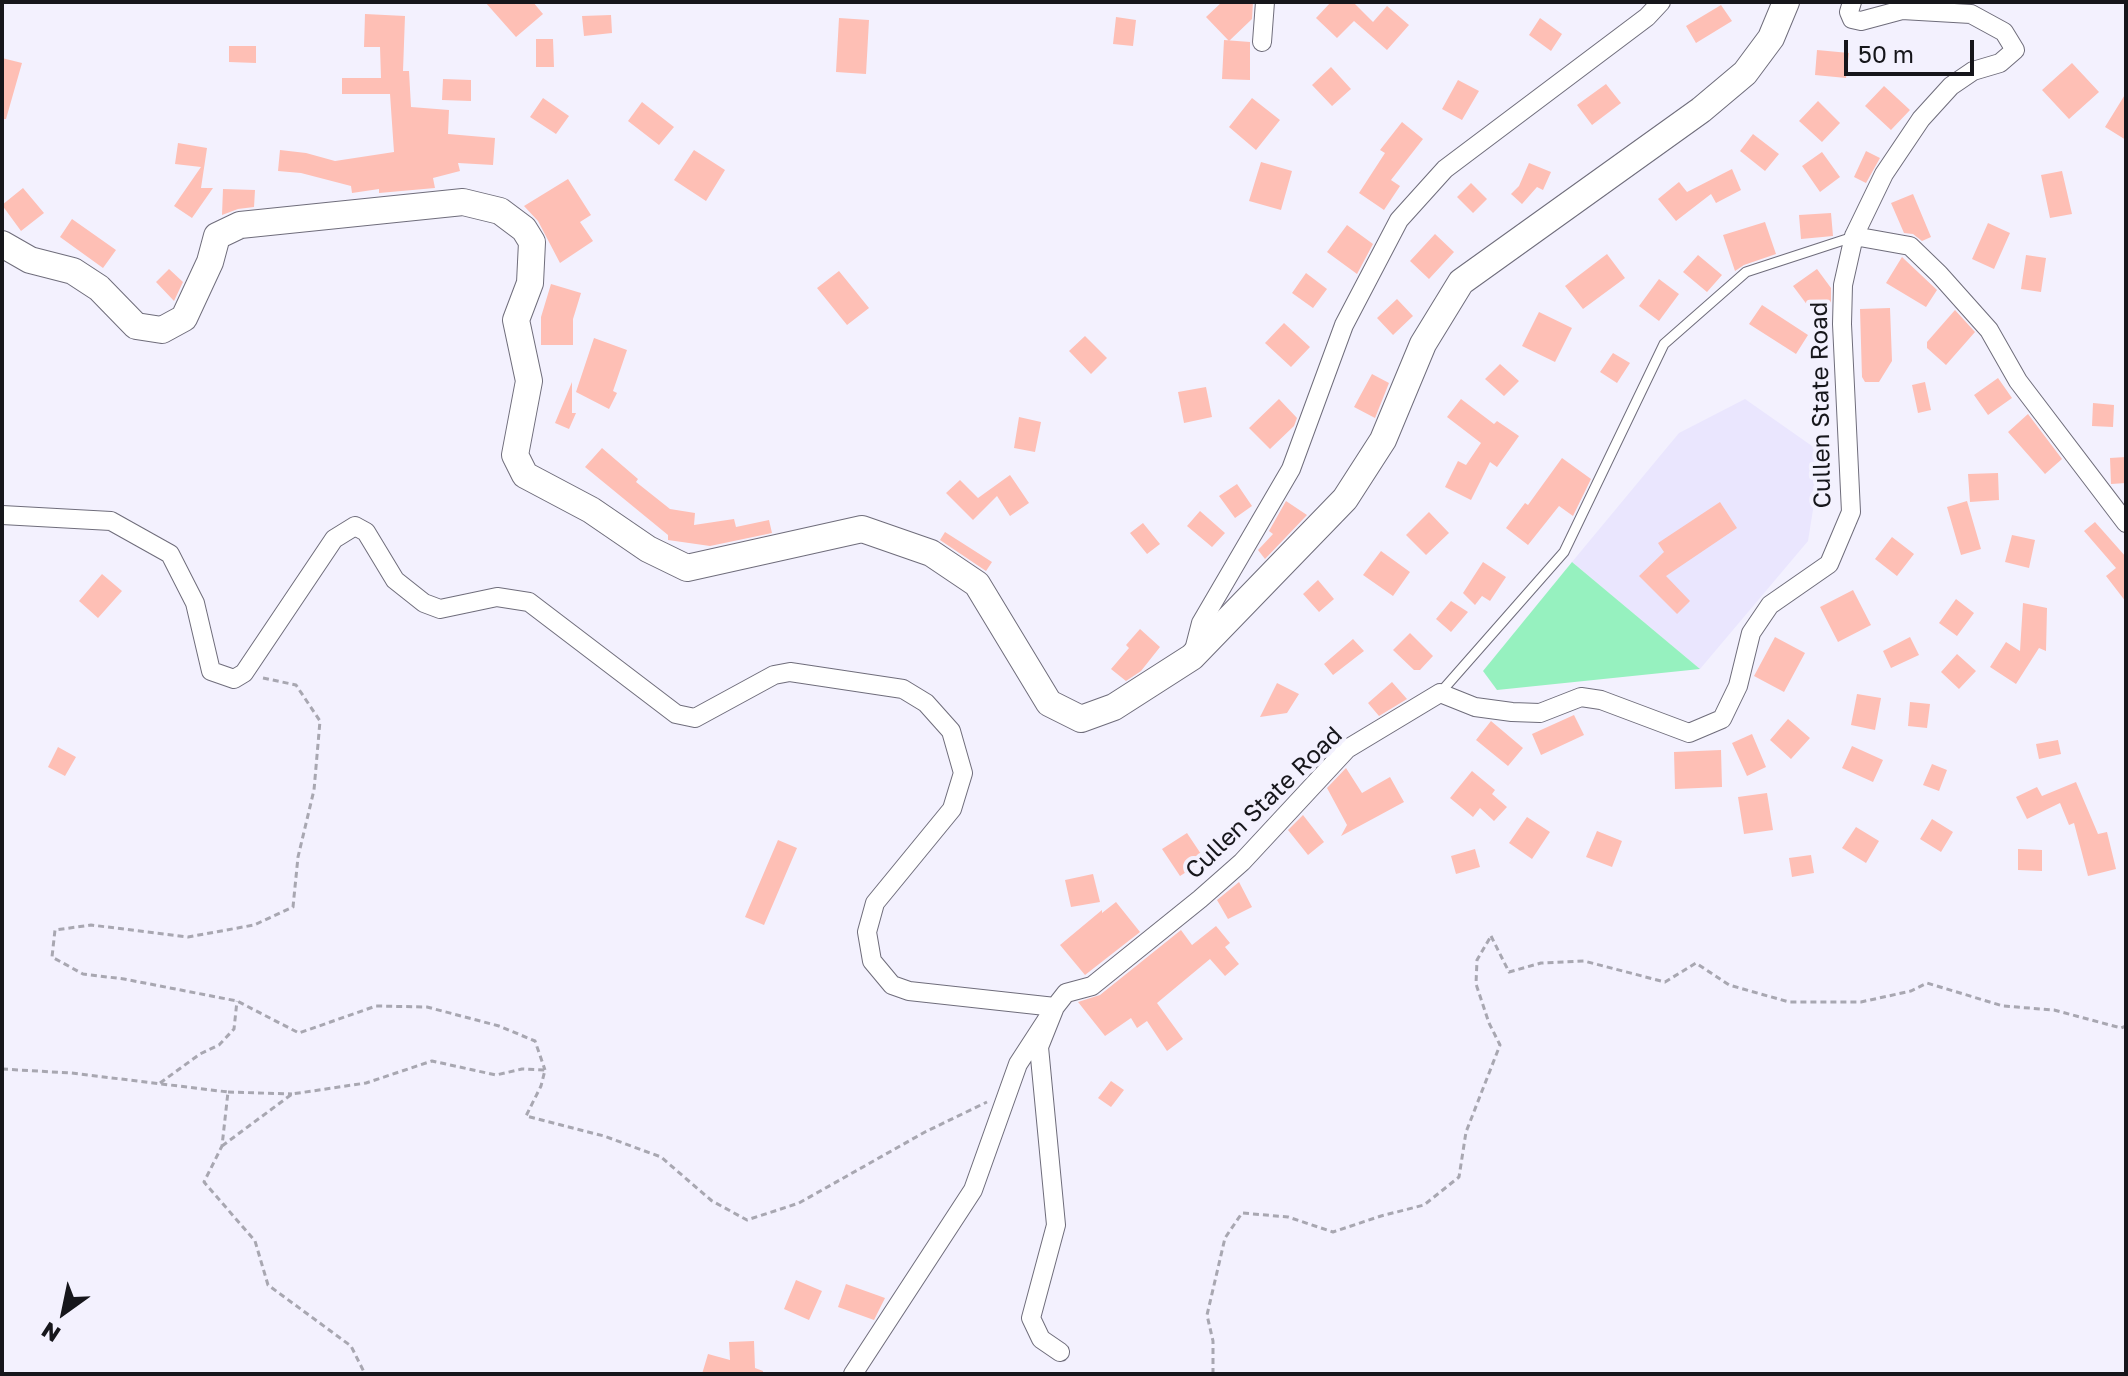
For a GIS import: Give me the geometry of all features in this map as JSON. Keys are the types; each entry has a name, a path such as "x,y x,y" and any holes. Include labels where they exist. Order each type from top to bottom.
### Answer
{"street":[{"path":"1262,42 1265,2"},
{"path":"1192,657 1201,623 1291,469 1344,325 1399,220 1445,169 1647,17 1661,2"},
{"path":"2,244 30,260 73,271 99,288 136,326 162,330 184,318 210,262 217,236 240,225 463,202 500,211 524,229 532,242 530,283 516,320 529,381 515,455 525,475 591,510 648,549 687,568 862,529 931,553 977,584 1049,703 1081,719 1114,707 1192,657 1345,499 1383,440 1423,344 1461,282 1701,110 1745,73 1771,38 1786,2"},
{"name":"Cullen State Road","path":"853,1374 973,1190 1018,1064 1066,993 1092,986 1200,899 1242,862 1347,749 1440,693 1475,707 1512,712 1540,713 1581,697 1601,700 1689,733 1722,719 1738,686 1751,633 1770,605 1829,564 1851,512 1842,324 1843,285 1854,236 1884,174 1921,119 1951,86 1973,71 2000,63 2015,50 2004,32 1971,14 1902,10 1861,21 1852,19 1849,12 1852,2"},
{"path":"1854,236 1910,246 1939,274 1989,330 2018,381 2126,523"},
{"path":"2,515 111,521 170,554 195,603 211,671 234,679 244,673 334,539 355,526 366,532 395,580 424,603 440,609 497,597 529,602 676,714 695,718 774,675 790,672 903,689 926,703 951,731 963,773 952,809 875,903 867,932 872,961 892,985 909,991 1055,1007 1039,1047 1056,1225 1031,1318 1041,1339 1060,1352"}],"lane":[{"path":"1440,693 1564,552 1664,344 1746,272 1854,236"}],"path":[{"path":"244,673 296,685 320,721 314,790 298,857 293,907 254,925 188,937 91,925 55,930 52,957 83,974 237,1001 299,1033 376,1006 427,1007 499,1026 535,1041 545,1070 541,1086 526,1116 604,1136 661,1157 712,1201 747,1220 799,1203 925,1132 1008,1091"},
{"path":"1213,1374 1213,1341 1207,1315 1225,1238 1242,1213 1288,1217 1333,1232 1424,1205 1459,1177 1466,1132 1500,1045 1476,984 1477,960 1491,936 1509,972 1541,963 1584,961 1665,982 1696,963 1729,985 1789,1002 1861,1002 1911,991 1927,983 2003,1006 2054,1010 2121,1028 2126,1026"},
{"path":"160,1084 200,1054 219,1045 234,1029 237,1001"},
{"path":"2,1069 228,1092 292,1094 366,1083 432,1061 496,1075 522,1069 545,1070"},
{"path":"228,1092 222,1146 204,1182 255,1241 268,1285 351,1346 365,1374"},
{"path":"222,1146 292,1094"}],"shaded area":[{"path":"1745,399 1822,453 1808,541 1700,669 1572,562 1679,433"}],"green space":[{"path":"1572,562 1700,669 1497,690 1483,671"}],"building":[{"path":"485,2 533,2 543,14 516,37"},
{"path":"1222,2 1253,2 1252,19 1229,41 1206,17"},
{"path":"1331,2 1353,2 1373,22 1387,6 1409,25 1387,50 1354,21 1337,38 1316,18"},
{"path":"1721,5 1732,21 1696,43 1686,26"},
{"path":"365,14 405,16 403,71 409,71 411,107 449,110 448,134 495,138 493,165 458,163 460,171 433,178 435,188 379,193 379,189 352,193 351,186 301,173 278,171 280,150 335,161 394,152 390,94 342,94 342,78 381,78 380,47 364,47"},
{"path":"611,15 612,33 584,36 582,16"},
{"path":"1116,17 1136,20 1133,46 1113,44"},
{"path":"839,18 869,20 866,74 836,72"},
{"path":"1540,18 1562,34 1551,51 1529,35"},
{"path":"536,39 553,39 554,67 536,67"},
{"path":"1224,40 1250,42 1250,80 1222,79"},
{"path":"229,46 256,46 256,63 229,62"},
{"path":"1817,50 1849,53 1846,78 1815,75"},
{"path":"2,58 22,63 6,119 2,119"},
{"path":"2072,63 2099,92 2069,119 2042,90"},
{"path":"1331,67 1351,89 1332,106 1312,85"},
{"path":"443,79 471,80 471,101 442,100"},
{"path":"1458,80 1479,91 1462,120 1442,109"},
{"path":"1606,84 1621,103 1592,125 1577,105"},
{"path":"1884,86 1910,110 1891,130 1865,106"},
{"path":"2126,93 2126,140 2105,127"},
{"path":"543,98 569,116 556,134 530,117"},
{"path":"1252,98 1280,120 1256,150 1229,127"},
{"path":"1818,101 1840,123 1822,142 1799,121"},
{"path":"642,102 674,127 659,145 628,121"},
{"path":"1402,122 1423,139 1391,180 1400,186 1384,210 1359,193 1385,153 1380,150"},
{"path":"1753,134 1779,154 1765,171 1740,151"},
{"path":"178,143 207,148 201,188 213,188 192,218 174,206 201,167 175,164"},
{"path":"694,150 725,170 706,201 674,180"},
{"path":"1866,151 1880,158 1866,183 1854,177"},
{"path":"1822,152 1840,177 1820,192 1802,166"},
{"path":"1261,162 1292,171 1281,210 1249,201"},
{"path":"1529,163 1551,172 1543,190 1537,187 1522,204 1511,194 1519,186"},
{"path":"1732,169 1741,190 1716,203 1711,194 1676,221 1658,199 1679,182 1687,192"},
{"path":"2062,171 2072,214 2050,218 2041,175"},
{"path":"568,179 591,215 580,222 593,241 560,263 538,221 524,206"},
{"path":"1471,183 1487,199 1473,213 1457,197"},
{"path":"23,188 44,213 21,231 2,205"},
{"path":"223,189 255,190 254,207 222,215"},
{"path":"1913,194 1931,237 1922,241 1913,234 1904,233 1891,203"},
{"path":"1831,213 1833,236 1801,239 1799,215"},
{"path":"72,219 116,250 103,268 60,237"},
{"path":"1765,222 1776,254 1735,271 1723,235"},
{"path":"1988,223 2010,233 1994,269 1972,259"},
{"path":"1347,225 1373,244 1357,274 1327,252"},
{"path":"1435,234 1454,252 1429,279 1410,261"},
{"path":"1607,254 1625,278 1583,309 1565,286"},
{"path":"1698,255 1722,275 1707,292 1683,272"},
{"path":"2026,255 2046,258 2041,292 2021,289"},
{"path":"1902,257 1937,290 1926,307 1886,283"},
{"path":"169,269 183,282 174,301 156,282"},
{"path":"1817,269 1831,288 1831,302 1814,314 1793,286"},
{"path":"839,271 869,308 847,325 817,288"},
{"path":"1306,273 1327,289 1313,308 1292,293"},
{"path":"1659,279 1679,294 1659,321 1639,306"},
{"path":"551,284 581,293 573,319 573,345 541,345 541,317"},
{"path":"1397,299 1413,316 1393,335 1377,318"},
{"path":"1762,305 1808,335 1796,354 1749,324"},
{"path":"1890,308 1892,361 1879,382 1865,382 1862,377 1860,309"},
{"path":"1955,310 1975,332 1946,365 1927,348 1927,342"},
{"path":"1539,312 1572,328 1555,362 1522,346"},
{"path":"1284,323 1310,347 1291,367 1265,343"},
{"path":"1085,336 1107,358 1091,374 1069,351"},
{"path":"594,338 627,350 613,391 617,393 609,409 576,392"},
{"path":"1613,353 1630,363 1617,383 1600,372"},
{"path":"1500,364 1519,381 1504,396 1485,379"},
{"path":"1372,374 1389,383 1375,418 1354,407"},
{"path":"1998,378 2012,398 1988,415 1974,395"},
{"path":"572,382 572,413 576,413 569,429 555,423"},
{"path":"1925,382 1931,410 1918,413 1912,385"},
{"path":"1206,387 1212,417 1184,423 1178,392"},
{"path":"1279,399 1297,418 1294,426 1270,449 1249,428"},
{"path":"1461,399 1494,424 1497,421 1519,436 1497,467 1490,462 1471,500 1445,487 1458,461 1466,465 1481,443 1447,417"},
{"path":"2093,403 2114,405 2113,427 2092,426"},
{"path":"2028,414 2062,459 2045,474 2008,432"},
{"path":"1019,417 1041,422 1035,452 1014,448"},
{"path":"602,448 638,479 636,482 670,509 695,513 694,525 734,519 736,527 769,520 772,533 710,546 668,540 668,535 585,467"},
{"path":"2126,457 2126,483 2111,484 2110,458"},
{"path":"1562,458 1591,479 1573,516 1559,506 1528,545 1506,528 1525,503 1528,505"},
{"path":"1998,473 1999,500 1970,502 1968,474"},
{"path":"1010,475 1029,503 1010,516 997,496 973,520 946,493 960,480 978,498"},
{"path":"1237,484 1252,506 1235,518 1219,496"},
{"path":"1286,501 1307,515 1265,559 1258,550 1273,534 1269,531"},
{"path":"1967,501 1981,549 1961,555 1947,507"},
{"path":"1720,502 1737,528 1666,576 1690,601 1677,614 1639,576 1664,552 1658,543"},
{"path":"1200,511 1225,533 1212,547 1187,526"},
{"path":"1429,512 1449,533 1426,555 1406,535"},
{"path":"2095,522 2126,557 2126,602 2106,576 2116,568 2084,531"},
{"path":"1143,523 1160,544 1147,554 1130,533"},
{"path":"945,532 992,562 986,571 940,540"},
{"path":"2012,535 2035,540 2029,568 2005,562"},
{"path":"1892,537 1914,554 1897,576 1875,559"},
{"path":"1381,551 1410,572 1393,596 1363,575"},
{"path":"1483,562 1506,577 1490,601 1482,596 1475,605 1463,593"},
{"path":"102,574 122,591 98,618 79,601"},
{"path":"1318,580 1334,599 1319,612 1303,594"},
{"path":"1853,590 1871,625 1838,642 1820,607"},
{"path":"1956,599 1974,613 1957,636 1939,623"},
{"path":"1451,601 1468,612 1451,632 1436,619"},
{"path":"2023,603 2047,608 2046,651 2039,648 2016,684 1990,667 2006,642 2020,651"},
{"path":"1140,629 1160,647 1141,671 1126,681 1111,669"},
{"path":"1410,633 1433,656 1420,670 1414,670 1393,650"},
{"path":"1775,637 1805,653 1784,692 1754,676"},
{"path":"1910,637 1919,655 1891,668 1883,651"},
{"path":"1353,639 1364,651 1333,675 1324,664"},
{"path":"1957,654 1976,671 1959,689 1941,672"},
{"path":"1392,682 1407,699 1379,716 1368,703"},
{"path":"1277,683 1299,694 1287,713 1260,717"},
{"path":"1857,694 1881,698 1875,730 1851,725"},
{"path":"1910,702 1930,704 1927,728 1908,726"},
{"path":"1574,715 1584,735 1541,755 1532,734"},
{"path":"1788,719 1810,738 1791,759 1770,740"},
{"path":"1491,721 1523,748 1508,766 1476,740"},
{"path":"1752,734 1766,767 1747,776 1732,743"},
{"path":"2058,740 2061,754 2039,759 2036,744"},
{"path":"1852,746 1883,760 1873,782 1842,768"},
{"path":"58,747 76,757 65,776 48,767"},
{"path":"1721,750 1722,787 1675,789 1674,752"},
{"path":"1932,764 1947,770 1939,791 1923,785"},
{"path":"1346,768 1362,793 1390,777 1404,802 1341,836 1347,825 1327,788"},
{"path":"1472,771 1495,790 1492,794 1507,807 1494,821 1480,808 1473,817 1450,798"},
{"path":"2076,782 2098,834 2107,832 2116,869 2088,876 2074,823 2069,825 2060,803 2027,819 2016,797 2037,787 2042,796"},
{"path":"1767,793 1773,830 1744,834 1738,797"},
{"path":"1303,815 1324,842 1308,855 1288,830"},
{"path":"1527,817 1550,832 1532,859 1509,843"},
{"path":"1932,819 1953,832 1941,852 1920,839"},
{"path":"1856,827 1879,841 1866,863 1842,848"},
{"path":"1597,831 1622,841 1612,867 1586,857"},
{"path":"1187,833 1205,860 1180,876 1162,849"},
{"path":"778,840 797,848 764,925 745,917"},
{"path":"1475,849 1480,867 1456,874 1451,856"},
{"path":"2018,849 2042,850 2042,871 2018,870"},
{"path":"1811,855 1814,873 1792,877 1789,858"},
{"path":"1093,874 1100,902 1071,907 1065,880"},
{"path":"1239,882 1252,907 1228,919 1217,900"},
{"path":"1116,902 1140,932 1085,975 1060,945"},
{"path":"1216,926 1230,943 1225,947 1239,964 1225,976 1210,959 1157,1003 1183,1039 1167,1051 1147,1021 1137,1028 1131,1018 1105,1036 1078,1002 1100,995 1181,930 1192,945"},
{"path":"1111,1081 1124,1090 1111,1107 1098,1098"},
{"path":"796,1280 822,1291 809,1320 784,1309"},
{"path":"846,1284 885,1298 874,1320 838,1307"},
{"path":"754,1341 755,1368 763,1374 702,1374 708,1354 730,1360 729,1342"}]}
